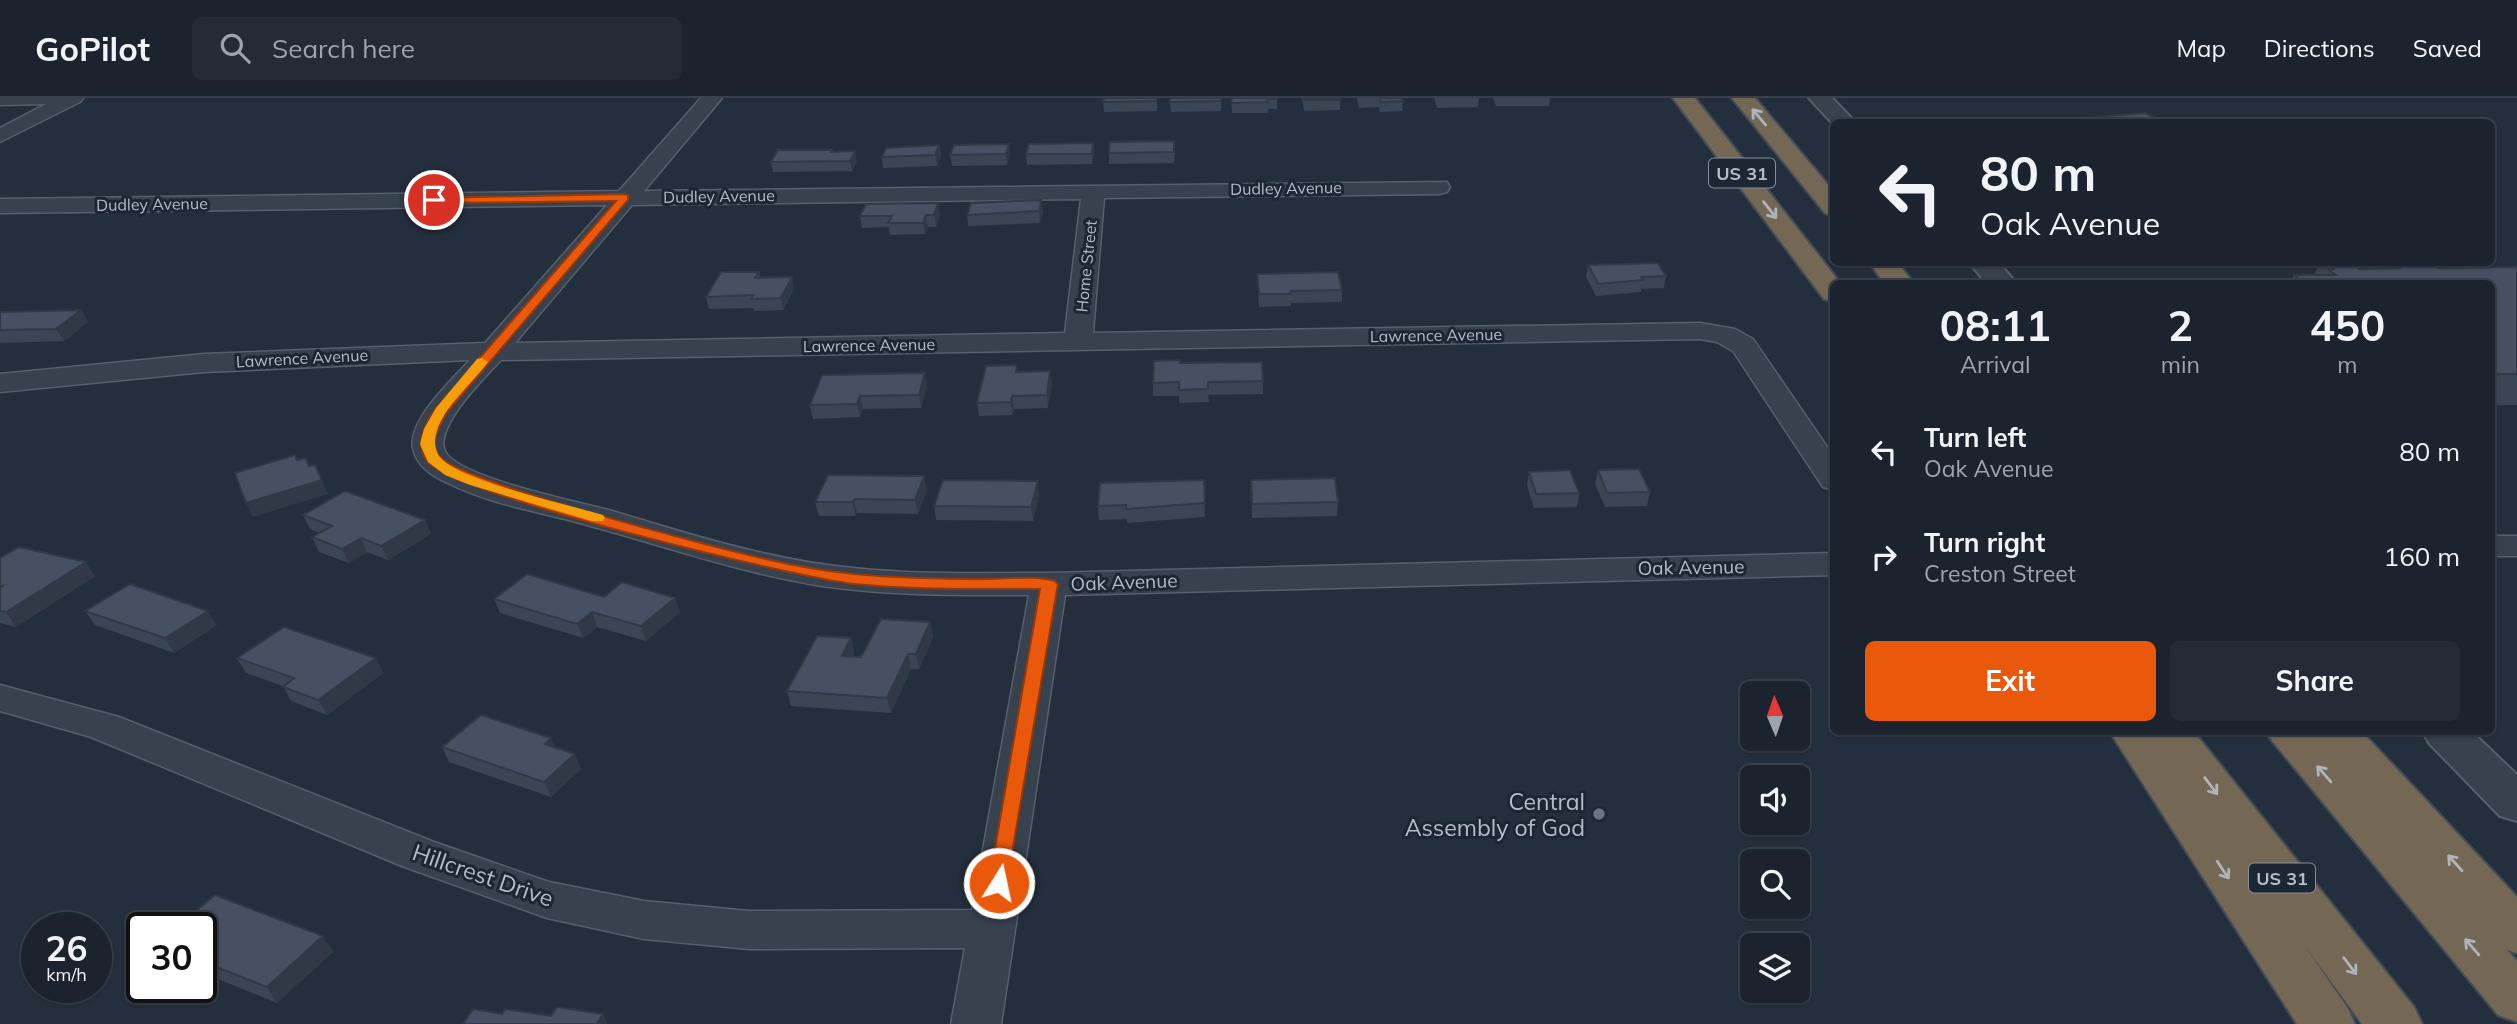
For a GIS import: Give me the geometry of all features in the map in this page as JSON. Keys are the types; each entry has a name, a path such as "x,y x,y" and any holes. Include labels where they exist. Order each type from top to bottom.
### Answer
{"highway":[{"name":"US 31","path":"1684,98 1830,288"},
{"name":"US 31","path":"1743,98 1830,203"},
{"path":"1885,266 1897,280"},
{"path":"2134,735 2327,1024"},
{"name":"US 31","path":"2172,735 2394,1024"},
{"path":"2290,735 2517,999"},
{"path":"2339,735 2517,932"}],"street":[{"path":"0,99 65,98"},
{"path":"0,136 73,98"},
{"path":"490,352 712,98"},
{"path":"1820,98 1841,119"},
{"name":"Dudley Avenue","path":"0,206 1439,187"},
{"name":"Home Street","path":"1078,341 1094,191"},
{"path":"1986,266 1999,280"},
{"name":"Lawrence Avenue","path":"0,383 229,361 490,352 1700,331 1738,341 1830,474"},
{"name":"Oak Avenue","path":"490,352 441,411 430,429 427,444 433,459 450,472 510,494 761,563 806,572 854,579 943,584 1049,584 1830,564"},
{"path":"2495,546 2517,546"},
{"path":"976,1024 1049,584"},
{"name":"Hillcrest Drive","path":"0,698 105,727 418,854 547,900 644,920 749,930 992,929"},
{"path":"2448,735 2517,804"}],"building":[{"path":"1104,98 1157,98 1156,101 1103,102"},
{"path":"1170,98 1221,98 1221,101 1170,102"},
{"path":"1231,98 1277,99 1267,99 1268,102 1232,103"},
{"path":"1340,98 1340,100 1304,100"},
{"path":"1380,98 1401,98 1403,101 1381,102"},
{"path":"2145,113 2159,119 2071,119"},
{"path":"1174,141 1174,152 1109,153 1110,142"},
{"path":"1093,143 1092,154 1026,154 1029,144"},
{"path":"1009,144 1006,154 950,155 954,145"},
{"path":"939,145 935,155 882,157 886,148"},
{"path":"778,150 855,151 850,161 771,162"},
{"path":"1041,200 1039,211 967,215 971,203"},
{"path":"938,203 934,215 926,215 923,223 888,223 892,216 860,216 866,204"},
{"path":"1658,263 1666,276 1598,284 1588,265"},
{"path":"2323,266 2399,268 2396,266 2517,267 2517,374 2495,374 2495,280 2301,280 2294,275 2336,275 2329,270 2335,269"},
{"path":"721,272 759,272 755,278 792,277 781,298 751,299 753,295 706,297"},
{"path":"1338,272 1342,290 1259,294 1257,274"},
{"path":"81,310 56,329 0,330 0,312"},
{"path":"1180,360 1180,363 1262,362 1263,381 1208,382 1208,389 1179,390 1179,382 1153,383 1154,361"},
{"path":"1017,365 1016,372 1050,371 1047,395 1012,396 1011,402 977,403 986,366"},
{"path":"925,373 919,395 860,396 857,404 810,405 822,375"},
{"path":"295,455 297,460 306,458 309,466 315,465 322,480 246,503 235,473"},
{"path":"1639,469 1650,492 1607,493 1598,470"},
{"path":"1570,470 1579,493 1536,494 1529,472"},
{"path":"828,475 924,476 915,500 854,499 853,502 815,502"},
{"path":"1335,478 1338,502 1252,504 1251,480"},
{"path":"943,480 1038,481 1031,507 934,506"},
{"path":"1204,480 1205,503 1126,509 1126,505 1098,506 1100,483"},
{"path":"345,491 425,520 381,546 361,538 342,549 312,537 332,526 303,515"},
{"path":"19,547 86,562 6,612 0,611 0,588 4,585 0,587 0,558"},
{"path":"527,574 604,597 622,582 675,598 641,626 592,612 577,624 494,599"},
{"path":"130,584 208,611 165,638 85,611"},
{"path":"881,619 930,622 916,654 908,654 887,698 787,691 817,636 851,638 842,656 861,657"},
{"path":"284,627 376,658 318,700 283,687 294,678 237,658"},
{"path":"481,715 551,738 545,744 575,754 544,782 442,747"},
{"path":"215,895 323,936 267,987 217,967 217,912 195,912"},
{"path":"557,1007 603,1014 597,1024 463,1024 473,1009 502,1014 505,1009 551,1016"}],"slow traffic":[{"path":"482,362 441,411 430,429 427,444 433,459 450,472 475,482 598,518"}],"place":[{"name":"Central Assembly of God","path":"1599,814"}],"route":[{"path":"434,200 624,197 441,411 430,429 427,444 433,459 450,472 510,494 761,563 806,572 854,579 943,584 1049,584 999,883"}]}
